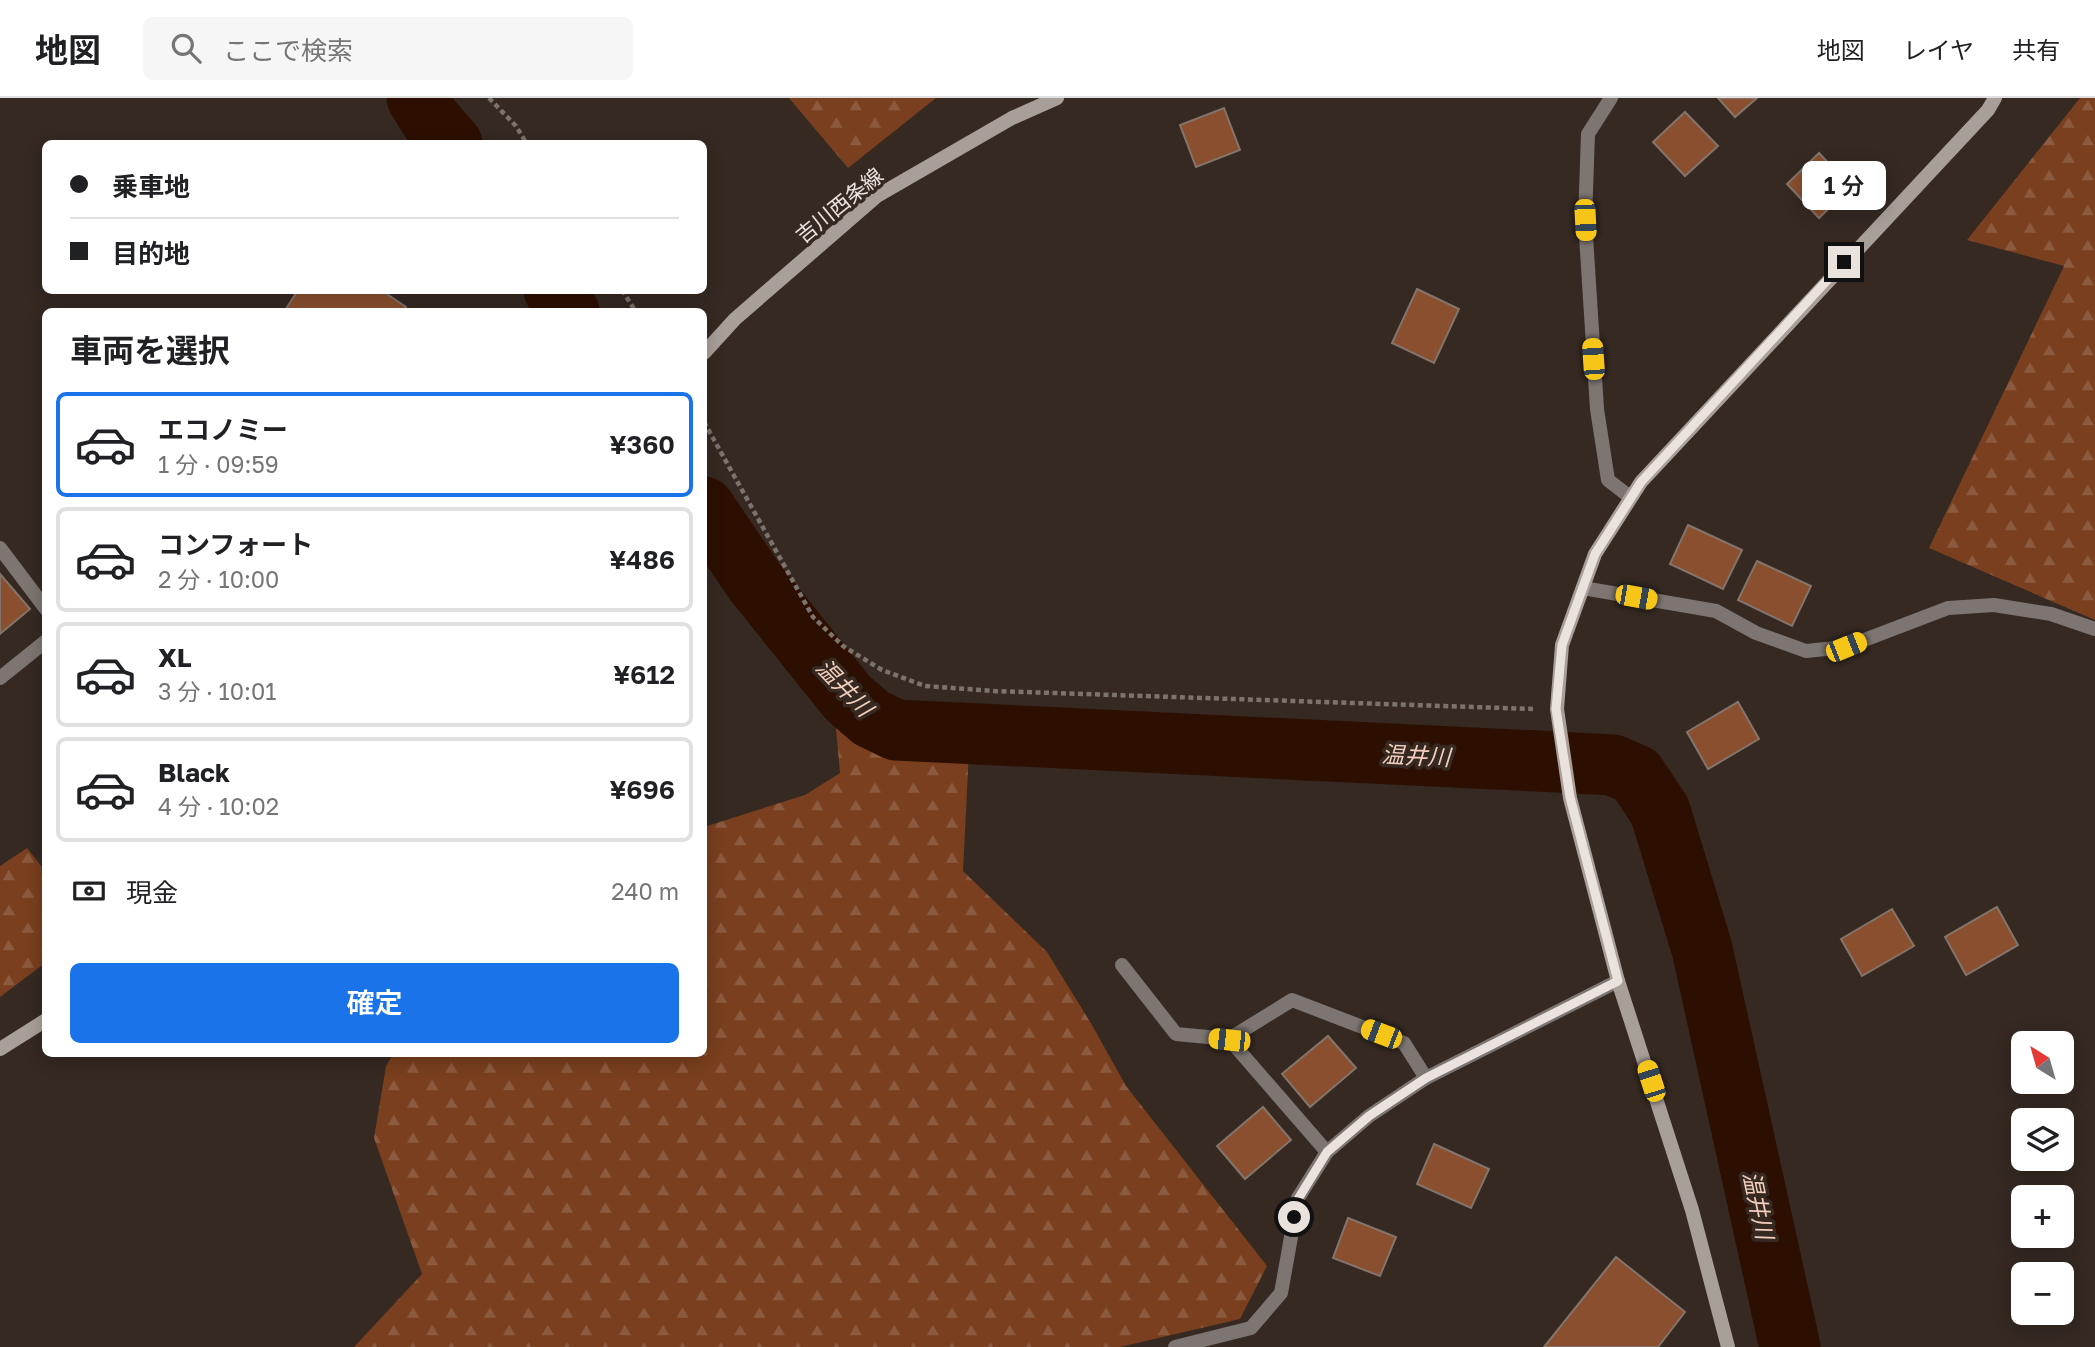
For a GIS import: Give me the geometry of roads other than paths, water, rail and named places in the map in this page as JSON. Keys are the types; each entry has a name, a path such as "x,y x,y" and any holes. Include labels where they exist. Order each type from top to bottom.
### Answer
{"street":[{"name":"吉川西条線","path":"707,350 735,319 877,196 1012,118 1057,98"},
{"path":"1611,98 1588,134 1585,220 1597,409 1608,480 1630,497"},
{"path":"1727,1347 1692,1210 1618,981 1570,797 1558,716 1562,645 1595,554 1641,482 1987,110 1995,98"},
{"path":"0,548 42,604"},
{"path":"1583,588 1716,611 1756,633 1806,651 1846,647 1948,608 1994,605 2051,614 2095,629"},
{"path":"0,677 42,644"},
{"path":"1122,965 1177,1034 1229,1040 1293,1000 1404,1043 1426,1078"},
{"path":"1175,1347 1251,1328 1281,1293 1298,1199 1327,1152 1369,1116 1426,1078 1618,981"},
{"path":"0,1049 42,1023"},
{"path":"1229,1040 1327,1152"}],"waterway":[{"name":"温井川","path":"417,98 430,119 448,140"},
{"name":"温井川","path":"557,294 566,308"},
{"name":"温井川","path":"707,511 755,582 848,698 871,718 896,730 1613,765 1636,775 1660,811 1702,949 1790,1347"}]}
